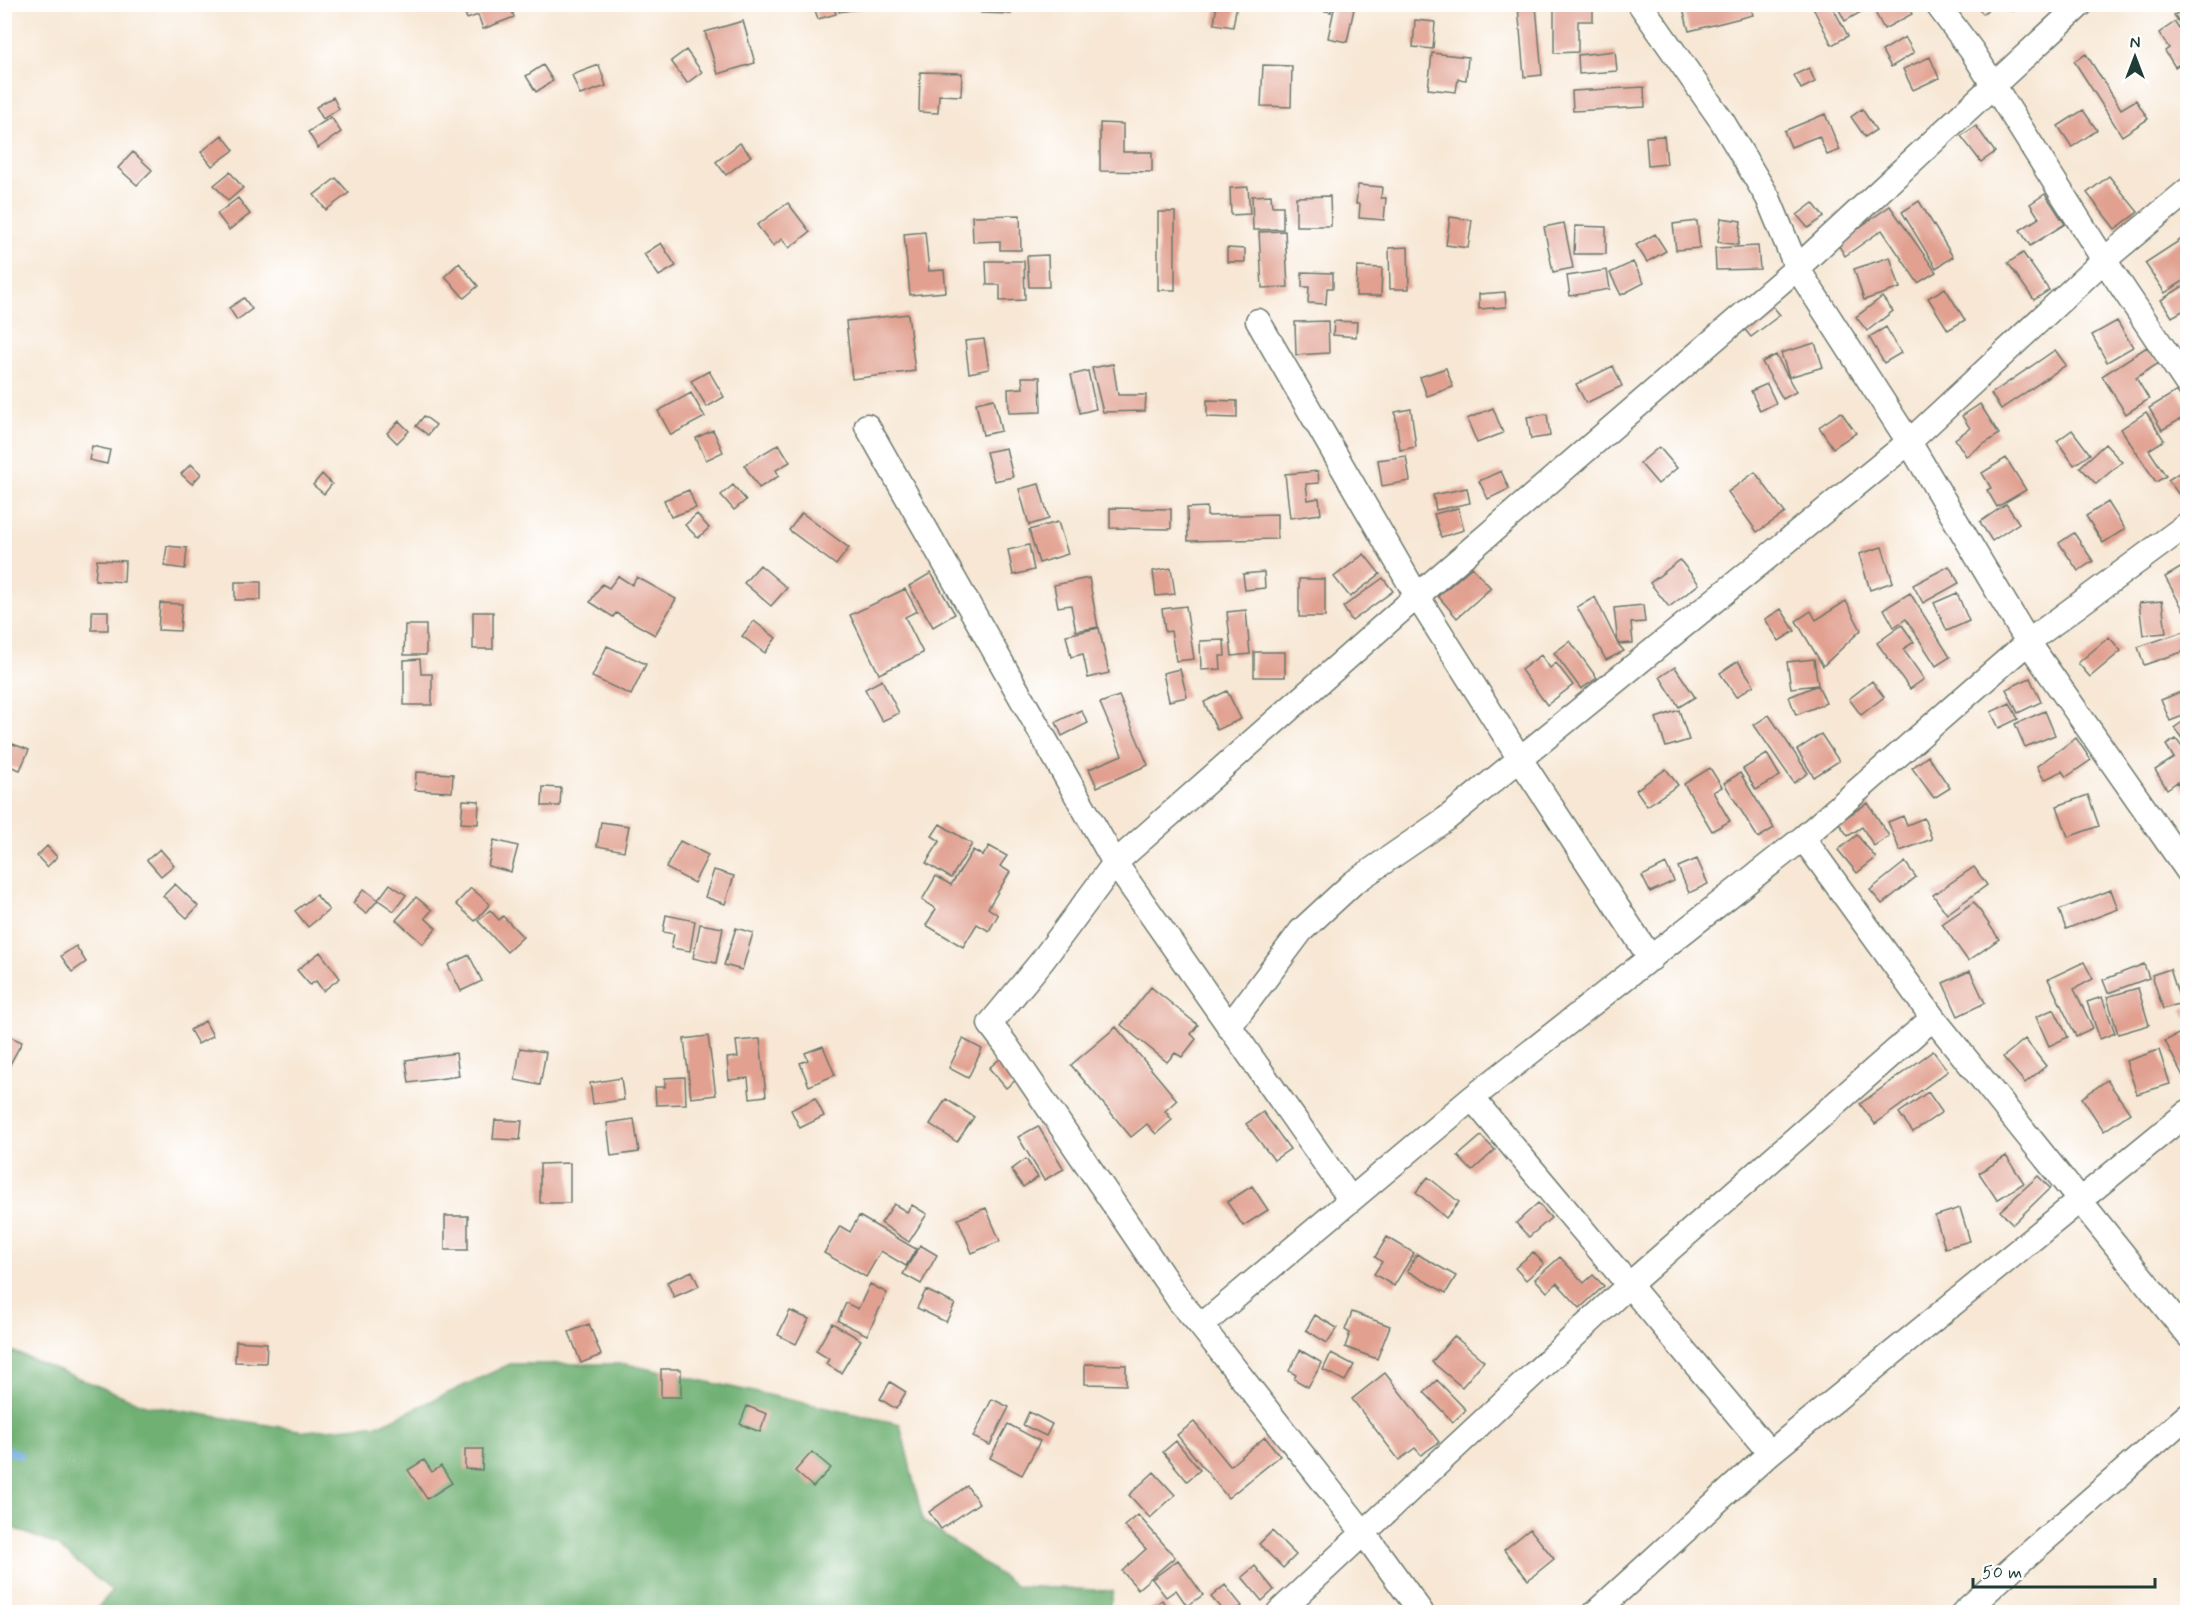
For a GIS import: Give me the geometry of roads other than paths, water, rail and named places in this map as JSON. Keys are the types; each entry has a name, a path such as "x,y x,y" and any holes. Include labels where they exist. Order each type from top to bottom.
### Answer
{"street":[{"path":"1640,4 1740,150 1768,198 1797,268 1908,442 2028,642 2187,871"},
{"path":"1937,4 1972,51 2104,260 2187,385"},
{"path":"1421,1612 1363,1533 1201,1326 1180,1303 990,1024 1049,952 1115,863 1417,596 1797,268 2080,4"},
{"path":"1229,1027 1301,930 1353,883 1446,819 1908,442 2104,260 2187,190"},
{"path":"1258,321 1417,596 1650,958"},
{"path":"867,426 1115,863 1351,1200"},
{"path":"1201,1326 1472,1098 1803,838 2028,642 2187,524"},
{"path":"1803,838 1933,1018 2187,1335"},
{"path":"1280,1612 1630,1284 1933,1018"},
{"path":"1472,1098 1770,1453"},
{"path":"1596,1612 1770,1453 2187,1112"},
{"path":"1964,1612 2187,1415"}],"waterway":[{"path":"4,1449 20,1455"}]}
